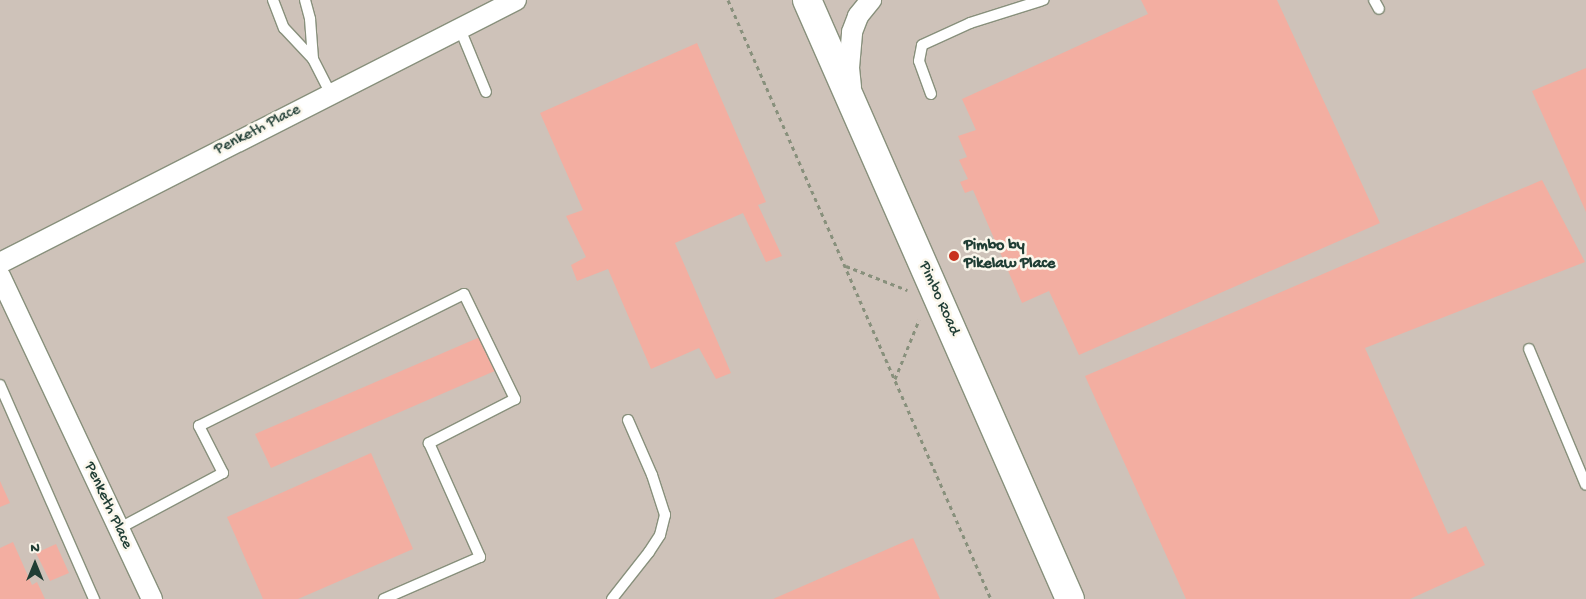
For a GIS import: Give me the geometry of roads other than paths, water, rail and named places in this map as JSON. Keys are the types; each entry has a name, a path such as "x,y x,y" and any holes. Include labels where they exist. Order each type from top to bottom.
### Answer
{"street":[{"name":"Penketh Place","path":"0,262 516,0"},
{"name":"Pimbo Road","path":"806,0 1070,599"},
{"path":"861,124 851,86 849,50 852,32 858,16 871,0"},
{"name":"Penketh Place","path":"0,276 152,599"},
{"path":"1057,570 1065,599"}],"lane":[{"path":"273,0 284,28 313,59 331,94"},
{"path":"305,0 310,19 313,59"},
{"path":"931,94 919,61 922,45 970,23 1043,0"},
{"path":"460,29 486,92"},
{"path":"118,528 223,473 199,426 464,294 515,399 429,443 480,557 384,599"},
{"path":"1529,349 1586,485"},
{"path":"0,385 94,599"},
{"path":"612,599 660,535 665,515 652,475 628,420"}],"place":[{"name":"Pimbo by Pikelaw Place","path":"954,256"}]}
